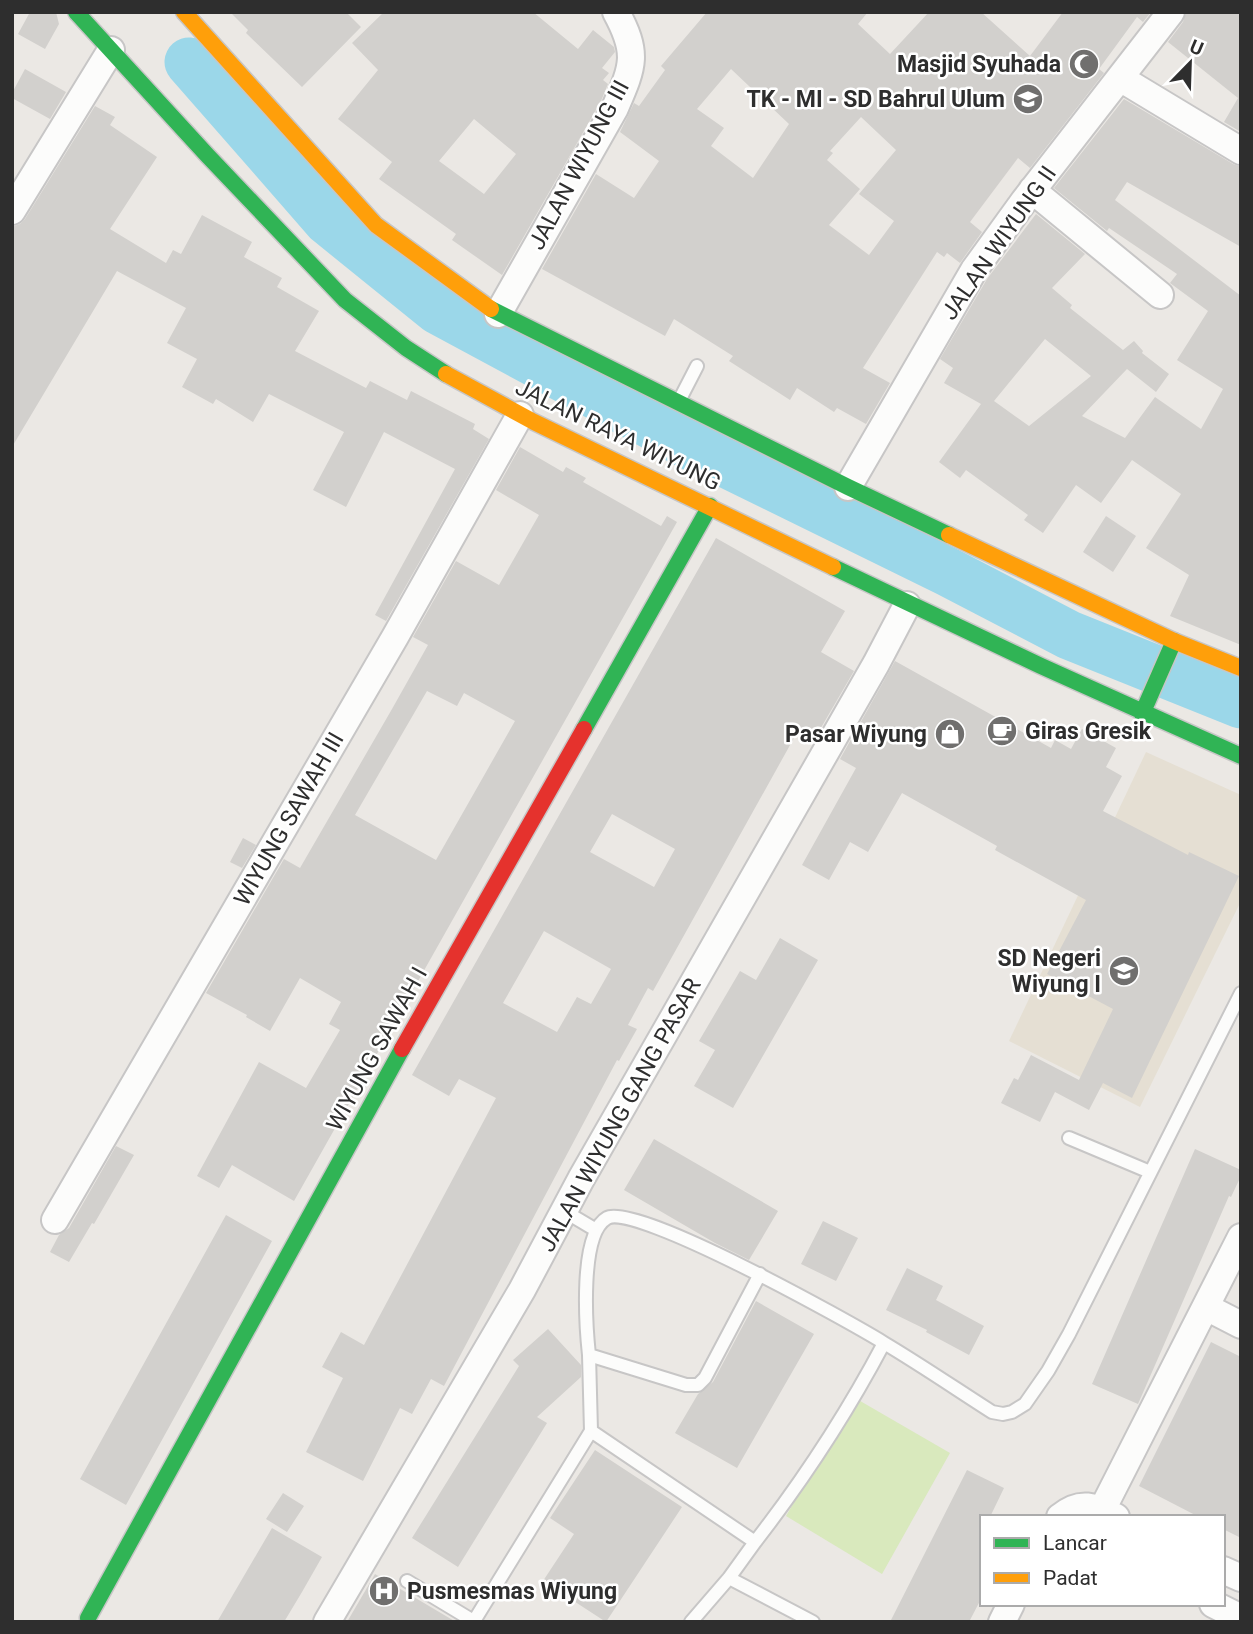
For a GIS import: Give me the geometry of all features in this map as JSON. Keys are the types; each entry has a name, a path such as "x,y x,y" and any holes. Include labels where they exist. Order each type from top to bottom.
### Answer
{"main road":[{"name":"JALAN RAYA WIYUNG","path":"76,12 252,204 362,315 404,348 520,415 907,605 1145,707 1241,755"},
{"path":"184,12 376,225 498,314 848,487 1174,641 1241,668"},
{"name":"WIYUNG SAWAH I","path":"88,1618 367,1112 709,506"},
{"path":"1145,707 1174,641"}],"street":[{"name":"JALAN WIYUNG III","path":"498,314 615,108 627,79 633,51 629,35 616,12"},
{"name":"JALAN WIYUNG II","path":"848,487 974,270 1032,190 1171,12"},
{"path":"12,211 111,50"},
{"path":"1121,78 1241,151"},
{"path":"1032,190 1160,295"},
{"name":"WIYUNG SAWAH III","path":"55,1220 374,673 520,415"},
{"name":"JALAN WIYUNG GANG PASAR","path":"327,1622 522,1290 907,605"},
{"path":"1062,1515 1071,1508 1084,1505 1109,1513 1241,1237"},
{"path":"1206,1307 1241,1325"},
{"path":"1225,1571 1241,1578"},
{"path":"1002,1622 1010,1606"},
{"path":"1217,1606 1241,1618"}],"lane":[{"path":"678,403 697,366"},
{"path":"407,1581 475,1621 591,1432 585,1307 587,1272 596,1230 607,1217 641,1221 760,1274 884,1343 992,1412 1012,1412 1025,1404 1069,1334 1241,993"},
{"path":"1069,1138 1150,1172"},
{"path":"564,1211 596,1230"},
{"path":"589,1355 686,1385 698,1385 705,1378 760,1274"},
{"path":"691,1622 729,1578 794,1491 858,1391 884,1343"},
{"path":"591,1432 755,1542"},
{"path":"729,1578 813,1622"}],"shaded area":[{"name":"SD Negeri Wiyung I","path":"1146,752 1241,795 1241,901 1140,1107 1009,1041"}],"green space":[{"path":"855,1398 950,1453 882,1574 786,1516"}],"building":[{"path":"30,12 56,12 59,24 45,49 18,34"},
{"path":"230,12 346,12 361,27 302,87 246,33 248,30"},
{"path":"384,12 533,12 578,49 593,30 614,47 615,52 602,68 609,73 603,80 608,84 601,101 502,275 452,240 456,234 379,179 392,162 338,119 378,70 352,43","holes":["474,119 516,154 484,194 439,161"]},
{"path":"707,12 868,12 858,24 890,54 929,12 981,12 1030,56 1063,12 1151,12 1143,22 1137,17 1099,69 1104,73 1030,168 1018,158 970,222 982,232 960,263 947,253 944,257 937,252 863,368 890,383 866,424 837,408 834,412 797,388 790,400 729,361 733,356 674,319 665,336 542,269 596,174 634,198 659,161 620,132 634,103 639,106 665,70 661,66","holes":["731,69 789,124 753,178 711,146 724,128 697,109","861,117 896,150 859,194 894,221 869,255 829,225 860,189 827,160 833,153 830,151"]},
{"path":"1186,12 1241,12 1241,132 1224,122 1238,98 1168,42 1183,22"},
{"path":"25,69 66,92 50,119 12,98"},
{"path":"1124,99 1241,167 1241,247 1127,182 1115,200 1241,296 1241,645 1170,616 1189,575 1146,548 1181,494 1132,460 1101,503 1076,485 1043,533 1024,520 1028,515 966,470 960,478 939,462 981,404 944,383 953,368 940,359 987,279 1036,214 1085,254 1052,288 1072,305 1070,308 1123,350 1134,341 1142,353 1169,374 1156,392 1127,369 1082,416 1125,438 1155,397 1201,429 1223,389 1177,360 1208,311 1170,283 1177,274 1109,228 1107,231 1054,188","holes":["1045,339 1091,376 1029,426 994,401"]},
{"path":"95,106 115,117 110,125 157,157 110,229 166,263 173,250 181,254 202,215 252,242 244,257 282,278 277,287 319,311 295,351 366,388 370,381 407,400 411,391 475,424 473,429 489,439 386,621 375,615 455,469 384,432 346,507 313,490 344,432 269,394 253,422 216,399 213,404 182,387 197,359 167,343 186,308 117,271 12,447 12,227 25,219"},
{"path":"520,447 563,472 566,467 586,478 583,482 661,526 667,516 677,522 294,1201 232,1165 219,1188 197,1176 259,1062 306,1088 340,1030 329,1024 341,1002 300,978 270,1031 206,993 284,859 300,868 428,645 413,637 456,561 499,585 539,515 496,490","holes":["427,691 457,706 464,693 515,721 436,860 355,815"]},
{"path":"1106,516 1136,536 1113,572 1083,552"},
{"path":"716,538 845,611 821,652 854,671 815,738 799,729 653,991 648,988 628,1025 637,1029 619,1061 617,1060 444,1386 431,1379 412,1414 400,1408 363,1481 306,1452 343,1378 322,1367 341,1332 364,1345 496,1098 459,1079 449,1096 412,1075","holes":["612,814 675,849 654,887 590,852","544,931 611,969 591,1004 577,997 557,1032 503,1003"]},
{"path":"895,661 1051,748 1055,740 1071,749 1082,729 1116,748 1106,767 1122,776 1103,811 1188,855 1189,852 1239,876 1132,1098 1103,1083 1089,1110 1055,1092 1040,1122 1001,1103 1014,1078 1018,1080 1031,1055 1079,1080 1113,1009 1047,974 1086,900 995,850 997,846 902,793 868,852 850,842 829,880 802,865 856,768 840,759"},
{"path":"243,838 256,845 242,868 230,862"},
{"path":"780,938 818,960 733,1108 694,1086 715,1050 699,1041 740,971 756,980"},
{"path":"654,1139 778,1211 749,1260 624,1190"},
{"path":"116,1146 134,1155 69,1262 50,1252 59,1235 69,1228"},
{"path":"1195,1149 1241,1170 1241,1176 1231,1197 1229,1196 1138,1404 1092,1384"},
{"path":"226,1215 272,1241 126,1505 80,1479"},
{"path":"823,1221 858,1238 836,1281 801,1264"},
{"path":"907,1268 943,1286 936,1300 984,1326 969,1355 886,1310"},
{"path":"756,1301 814,1334 737,1468 675,1433 698,1394 713,1382"},
{"path":"548,1329 581,1365 581,1377 537,1417 547,1423 458,1567 412,1538 519,1366 513,1360"},
{"path":"1211,1342 1241,1357 1241,1538 1225,1530 1225,1515 1195,1515 1139,1486"},
{"path":"595,1450 682,1507 606,1622 543,1581 574,1534 550,1518"},
{"path":"967,1470 1004,1488 991,1515 980,1515 980,1601 969,1622 890,1622"},
{"path":"283,1493 304,1506 287,1532 266,1519"},
{"path":"272,1528 322,1557 302,1592 284,1622 217,1622"},
{"name":"Pusmesmas Wiyung","path":"375,1574 456,1622 347,1622"}],"waterway":[{"path":"189,62 328,221 438,310 691,446 948,572 1069,635 1241,704"}],"traffic: fast":[{"path":"76,12 345,300 406,348 446,374"},
{"path":"491,309 949,535"},
{"path":"584,729 710,506"},
{"path":"833,567 1041,666 1241,756"},
{"path":"1142,714 1174,641"},
{"path":"88,1618 402,1049"}],"traffic: slow":[{"path":"184,12 376,225 491,309"},
{"path":"446,374 534,422 833,567"},
{"path":"949,535 1174,641 1241,668"}],"traffic: jam":[{"path":"402,1049 584,729"}],"place":[{"name":"Masjid Syuhada","path":"1084,64"},
{"name":"TK - MI - SD Bahrul Ulum","path":"1028,99"},
{"name":"Giras Gresik","path":"1002,731"},
{"name":"Pasar Wiyung","path":"950,734"},
{"name":"SD Negeri Wiyung I","path":"1124,971"},
{"name":"Pusmesmas Wiyung","path":"384,1591"}]}
